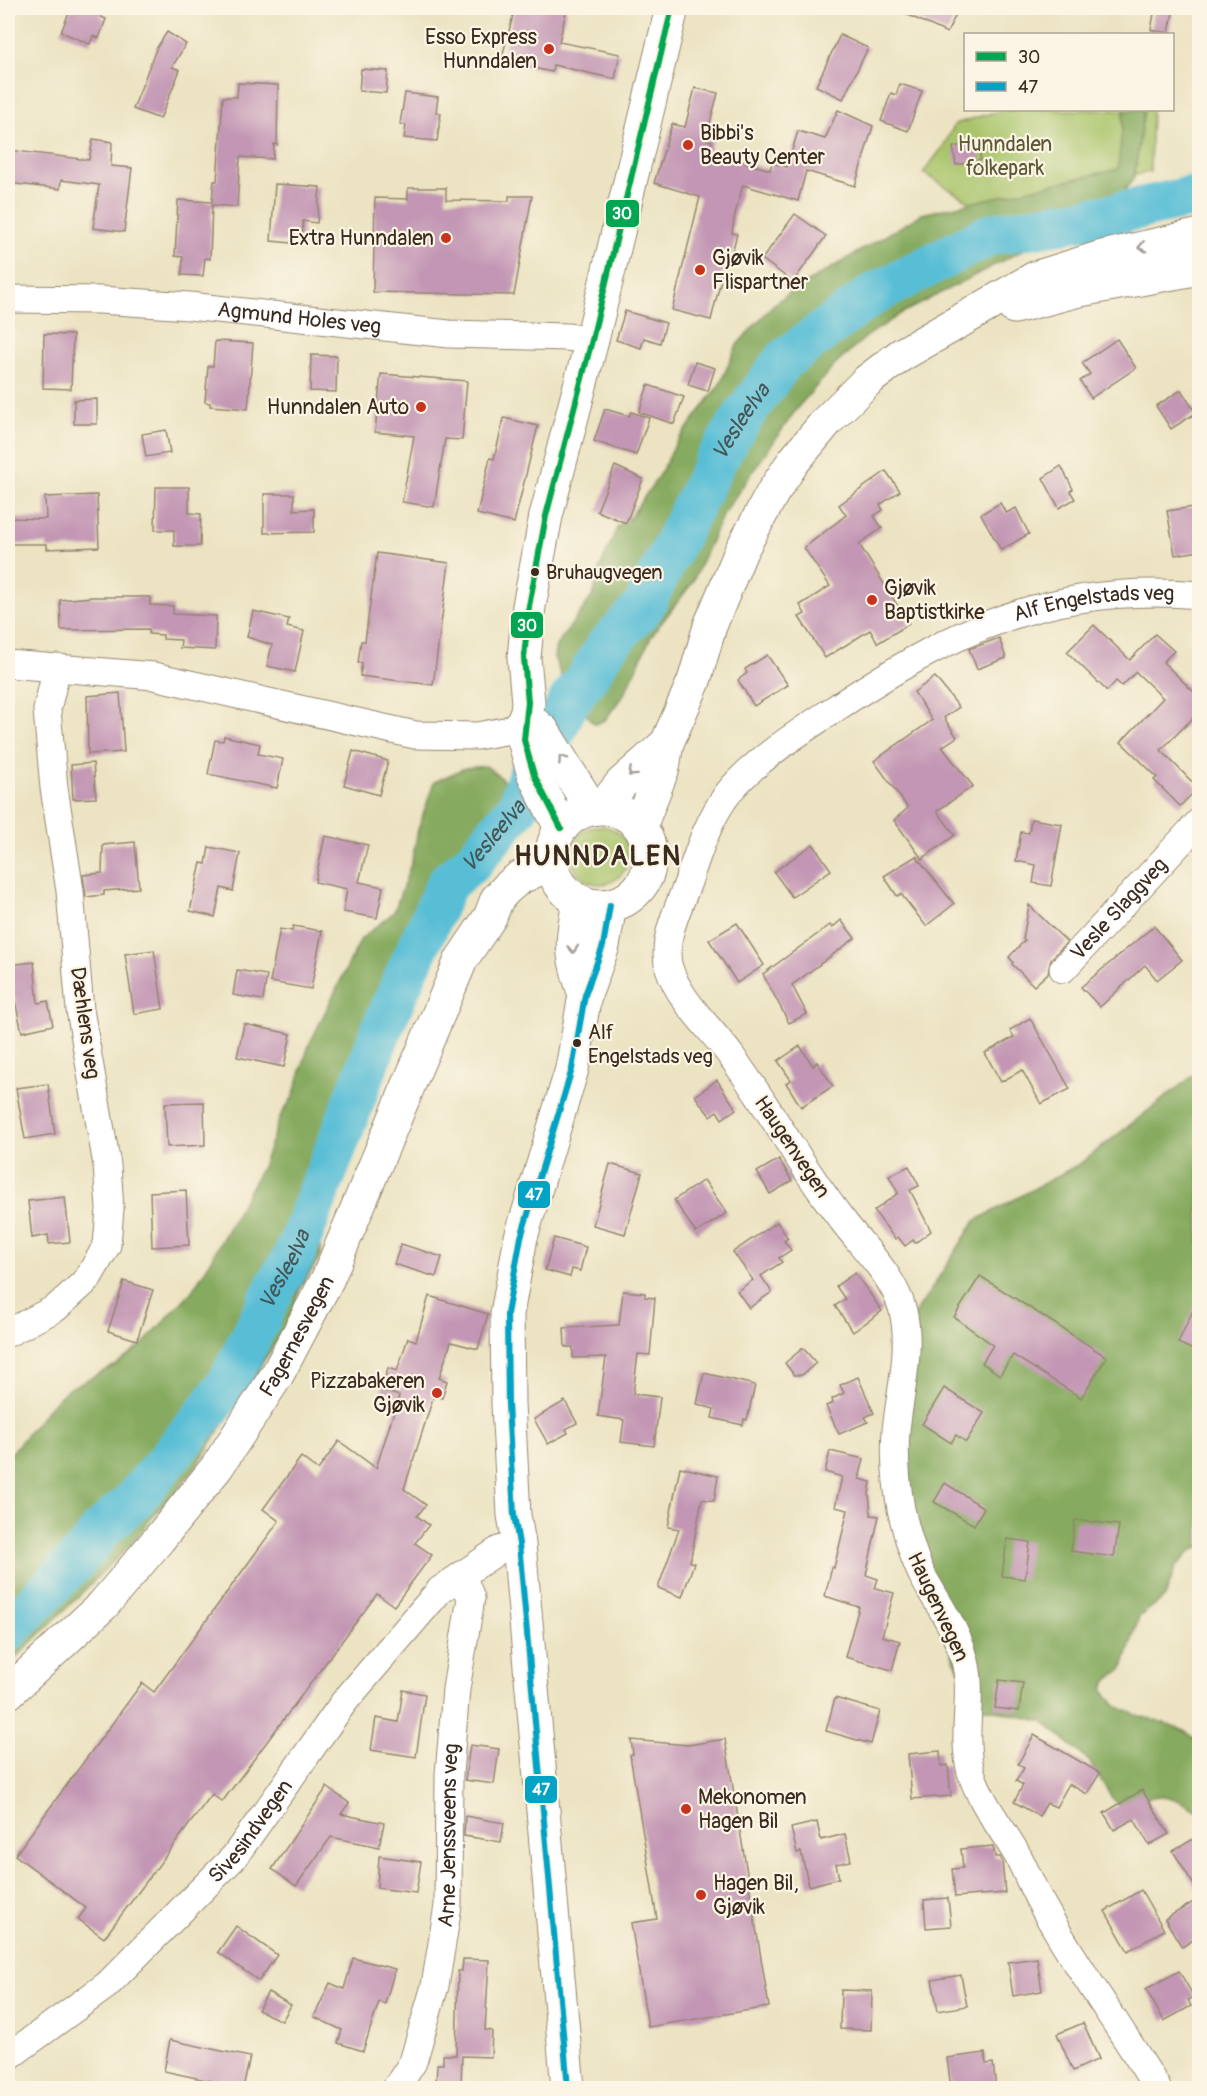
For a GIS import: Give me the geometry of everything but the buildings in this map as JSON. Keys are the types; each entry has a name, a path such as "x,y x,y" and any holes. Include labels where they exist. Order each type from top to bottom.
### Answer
{"main road":[{"path":"561,828 534,775 524,740 528,702 524,658 529,606 546,516 592,340 672,8"},
{"path":"640,827 663,768 667,743 694,681 710,626 741,551 757,519 793,462 827,421 867,381 901,355 1035,278 1102,257 1200,235"},
{"path":"949,326 1075,291 1195,272"},
{"path":"525,716 543,731 597,808 633,819 650,845 647,874 633,894 577,890"},
{"path":"568,2088 519,1544 514,1515 508,1415 507,1314 520,1237 572,1069 585,995 603,946 553,845 561,828 578,813 597,808 667,743"},
{"name":"Fagernesvegen","path":"8,1693 103,1605 159,1539 217,1467 277,1375 328,1278 461,960 490,917 497,899 519,878 577,890"}],"street":[{"name":"Agmund Holes veg","path":"8,300 100,300 189,306 449,334 567,337 592,340"},
{"name":"Alf Engelstads veg","path":"732,1057 682,995 670,973 666,956 672,928 705,834 730,791 774,751 873,683 926,650 978,628 1024,611 1074,598 1147,591 1200,595"},
{"path":"8,664 154,676 415,735 477,736 510,730 525,716"},
{"name":"Dæhlens veg","path":"8,1333 56,1308 87,1280 107,1245 110,1209 107,1165 81,1011 70,891 54,788 46,710 57,667"},
{"name":"Vesle Slaggveg","path":"1062,969 1200,821"},
{"name":"Haugenvegen","path":"732,1057 842,1220 888,1279 902,1307 906,1331 895,1473 909,1543 921,1573 955,1632 964,1656 969,1680 965,1736 971,1771 980,1795 1018,1856 1041,1902 1157,2088"},
{"name":"Sivesindvegen","path":"8,2057 107,1985 234,1857 344,1702 440,1590 499,1550 519,1544"},
{"name":"Arne Jenssveens veg","path":"396,2088 413,2062 435,1986 448,1905 449,1774 456,1689 471,1598 462,1575"}],"green space":[{"name":"Hunndalen folkepark","path":"999,111 1152,111 1150,172 980,208 923,173 943,147 955,124"},
{"path":"1124,111 1144,111 1134,178 1116,202 902,313 866,337 834,366 798,407 723,514 692,583 652,635 624,694 605,720 596,724 591,721 561,676 554,657 556,646 594,594 598,573 618,526 629,519 660,474 675,445 720,384 737,345 773,305 922,214 1118,169"},
{"path":"486,766 505,783 509,798 463,844 382,997 370,1028 349,1066 331,1118 305,1177 305,1199 309,1220 321,1249 319,1259 301,1286 286,1328 262,1363 248,1392 227,1418 198,1464 178,1490 155,1513 136,1539 8,1666 8,1457 52,1404 68,1389 116,1365 142,1345 192,1291 262,1167 281,1115 293,1097 309,1045 361,939 394,912 412,861 418,830 434,782 465,768"},
{"path":"600,826 611,828 624,839 629,855 627,866 616,879 600,884 589,882 576,871 571,855 573,844 584,831"},
{"path":"1199,1071 1199,1547 1191,1551 1176,1566 1165,1597 1139,1617 1123,1668 1107,1681 1103,1689 1111,1701 1122,1709 1175,1727 1188,1733 1199,1743 1199,1812 1178,1800 1162,1796 1145,1798 1123,1807 1114,1801 1089,1761 1044,1722 974,1705 903,1540 901,1336 975,1221 1081,1163"}],"waterway":[{"name":"Vesleelva","path":"8,1631 88,1548 101,1530 133,1501 210,1408 229,1381 277,1284 294,1256 385,1021 447,883 472,862 518,807 528,777 551,740 569,701 589,675 606,647 643,607 715,462 744,415 784,360 872,295 991,234 1109,215 1200,195"}],"transit line":[{"name":"30","path":"561,828 534,775 524,740 528,702 524,658 529,606 546,516 592,340 672,8"},
{"name":"47","path":"568,2088 519,1544 514,1515 508,1404 507,1314 521,1237 572,1069 585,995 603,946 610,905"}],"place":[{"name":"Esso Express Hunndalen","path":"549,49"},
{"name":"Bibbi's Beauty Center","path":"688,145"},
{"name":"Extra Hunndalen","path":"446,238"},
{"name":"Gjøvik Flispartner","path":"700,270"},
{"name":"Hunndalen Auto","path":"421,407"},
{"name":"Bruhaugvegen","path":"535,572"},
{"name":"Gjøvik Baptistkirke","path":"872,600"},
{"name":"Alf Engelstads veg","path":"577,1043"},
{"name":"Pizzabakeren Gjøvik","path":"437,1393"},
{"name":"Mekonomen Hagen Bil","path":"686,1809"},
{"name":"Hagen Bil, Gjøvik","path":"701,1895"}],"district":[{"name":"HUNNDALEN","path":"598,856"}]}
